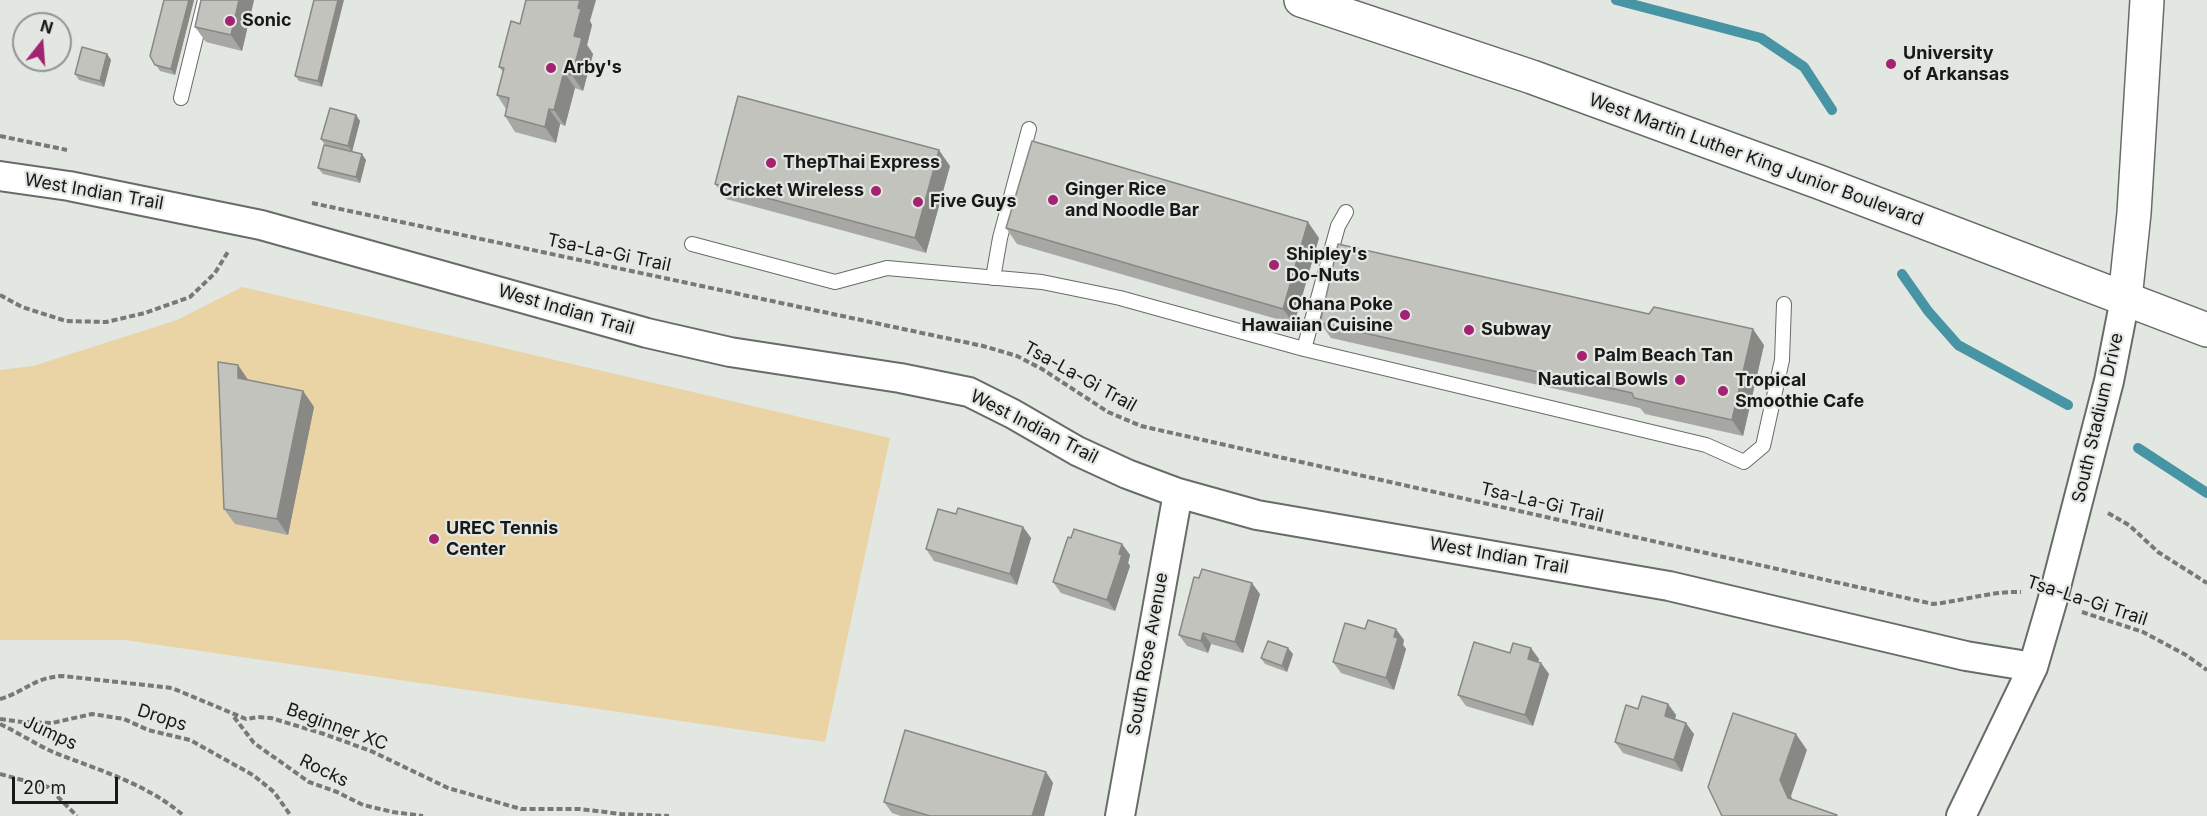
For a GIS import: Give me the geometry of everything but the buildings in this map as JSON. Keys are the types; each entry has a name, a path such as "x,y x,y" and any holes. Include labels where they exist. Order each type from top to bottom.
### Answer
{"main road":[{"name":"West Martin Luther King Junior Boulevard","path":"1301,0 1532,77 2207,330"},
{"name":"South Stadium Drive","path":"2125,299 2134,213 2147,0"}],"street":[{"name":"West Indian Trail","path":"0,176 69,186 261,225 647,333 730,352 900,378 969,392 1077,451 1127,474 1178,493 1257,515 1669,586 1966,656 2033,667"},
{"name":"South Stadium Drive","path":"1961,816 2033,667 2080,496 2112,366 2125,299"},
{"name":"South Rose Avenue","path":"1120,816 1178,493"}],"lane":[{"path":"181,98 205,0"},
{"path":"993,278 1000,237 1029,129"},
{"path":"1304,349 1338,226 1346,212"},
{"path":"692,244 835,282 887,268 1042,282 1120,298 1304,349 1706,446 1744,462 1763,446 1782,360 1784,304"}],"path":[{"name":"Tsa-La-Gi Trail","path":"312,203 983,346 1017,356 1042,369 1108,412 1141,426 1933,604 2001,592 2022,592 2143,632 2186,655 2207,670"},
{"path":"0,295 22,307 66,321 106,322 145,313 190,297 215,273 229,251 236,220"},
{"path":"2080,496 2129,525 2158,552 2207,583"},
{"name":"Beginner XC","path":"0,699 48,677 63,676 172,688 225,709 232,715 246,719 271,718 324,734 371,751 448,788 520,809 580,809 669,816"},
{"name":"Drops","path":"0,719 52,723 92,714 124,719 148,730 190,740 253,775 274,792 291,816"},
{"name":"Rocks","path":"232,715 254,743 309,782 363,805 423,816"},
{"name":"Jumps","path":"0,724 60,755 105,771 147,791 184,816"},
{"path":"0,774 48,787 77,816"}],"shaded area":[{"name":"UREC Tennis Center","path":"242,287 890,438 825,742 125,640 0,640 0,370 33,366 177,320"}],"waterway":[{"path":"1616,0 1761,38 1804,67 1832,110"},
{"path":"1902,274 1928,311 1958,345 2068,405"},
{"path":"2138,448 2207,493"}],"place":[{"name":"Sonic","path":"230,21"},
{"name":"University of Arkansas","path":"1891,64"},
{"name":"Arby's","path":"551,68"},
{"name":"ThepThai Express","path":"771,163"},
{"name":"Cricket Wireless","path":"876,191"},
{"name":"Ginger Rice and Noodle Bar","path":"1053,200"},
{"name":"Five Guys","path":"918,202"},
{"name":"Shipley's Do-Nuts","path":"1274,265"},
{"name":"Ohana Poke Hawaiian Cuisine","path":"1405,315"},
{"name":"Subway","path":"1469,330"},
{"name":"Palm Beach Tan","path":"1582,356"},
{"name":"Nautical Bowls","path":"1680,380"},
{"name":"Tropical Smoothie Cafe","path":"1723,391"},
{"name":"UREC Tennis Center","path":"434,539"}]}
